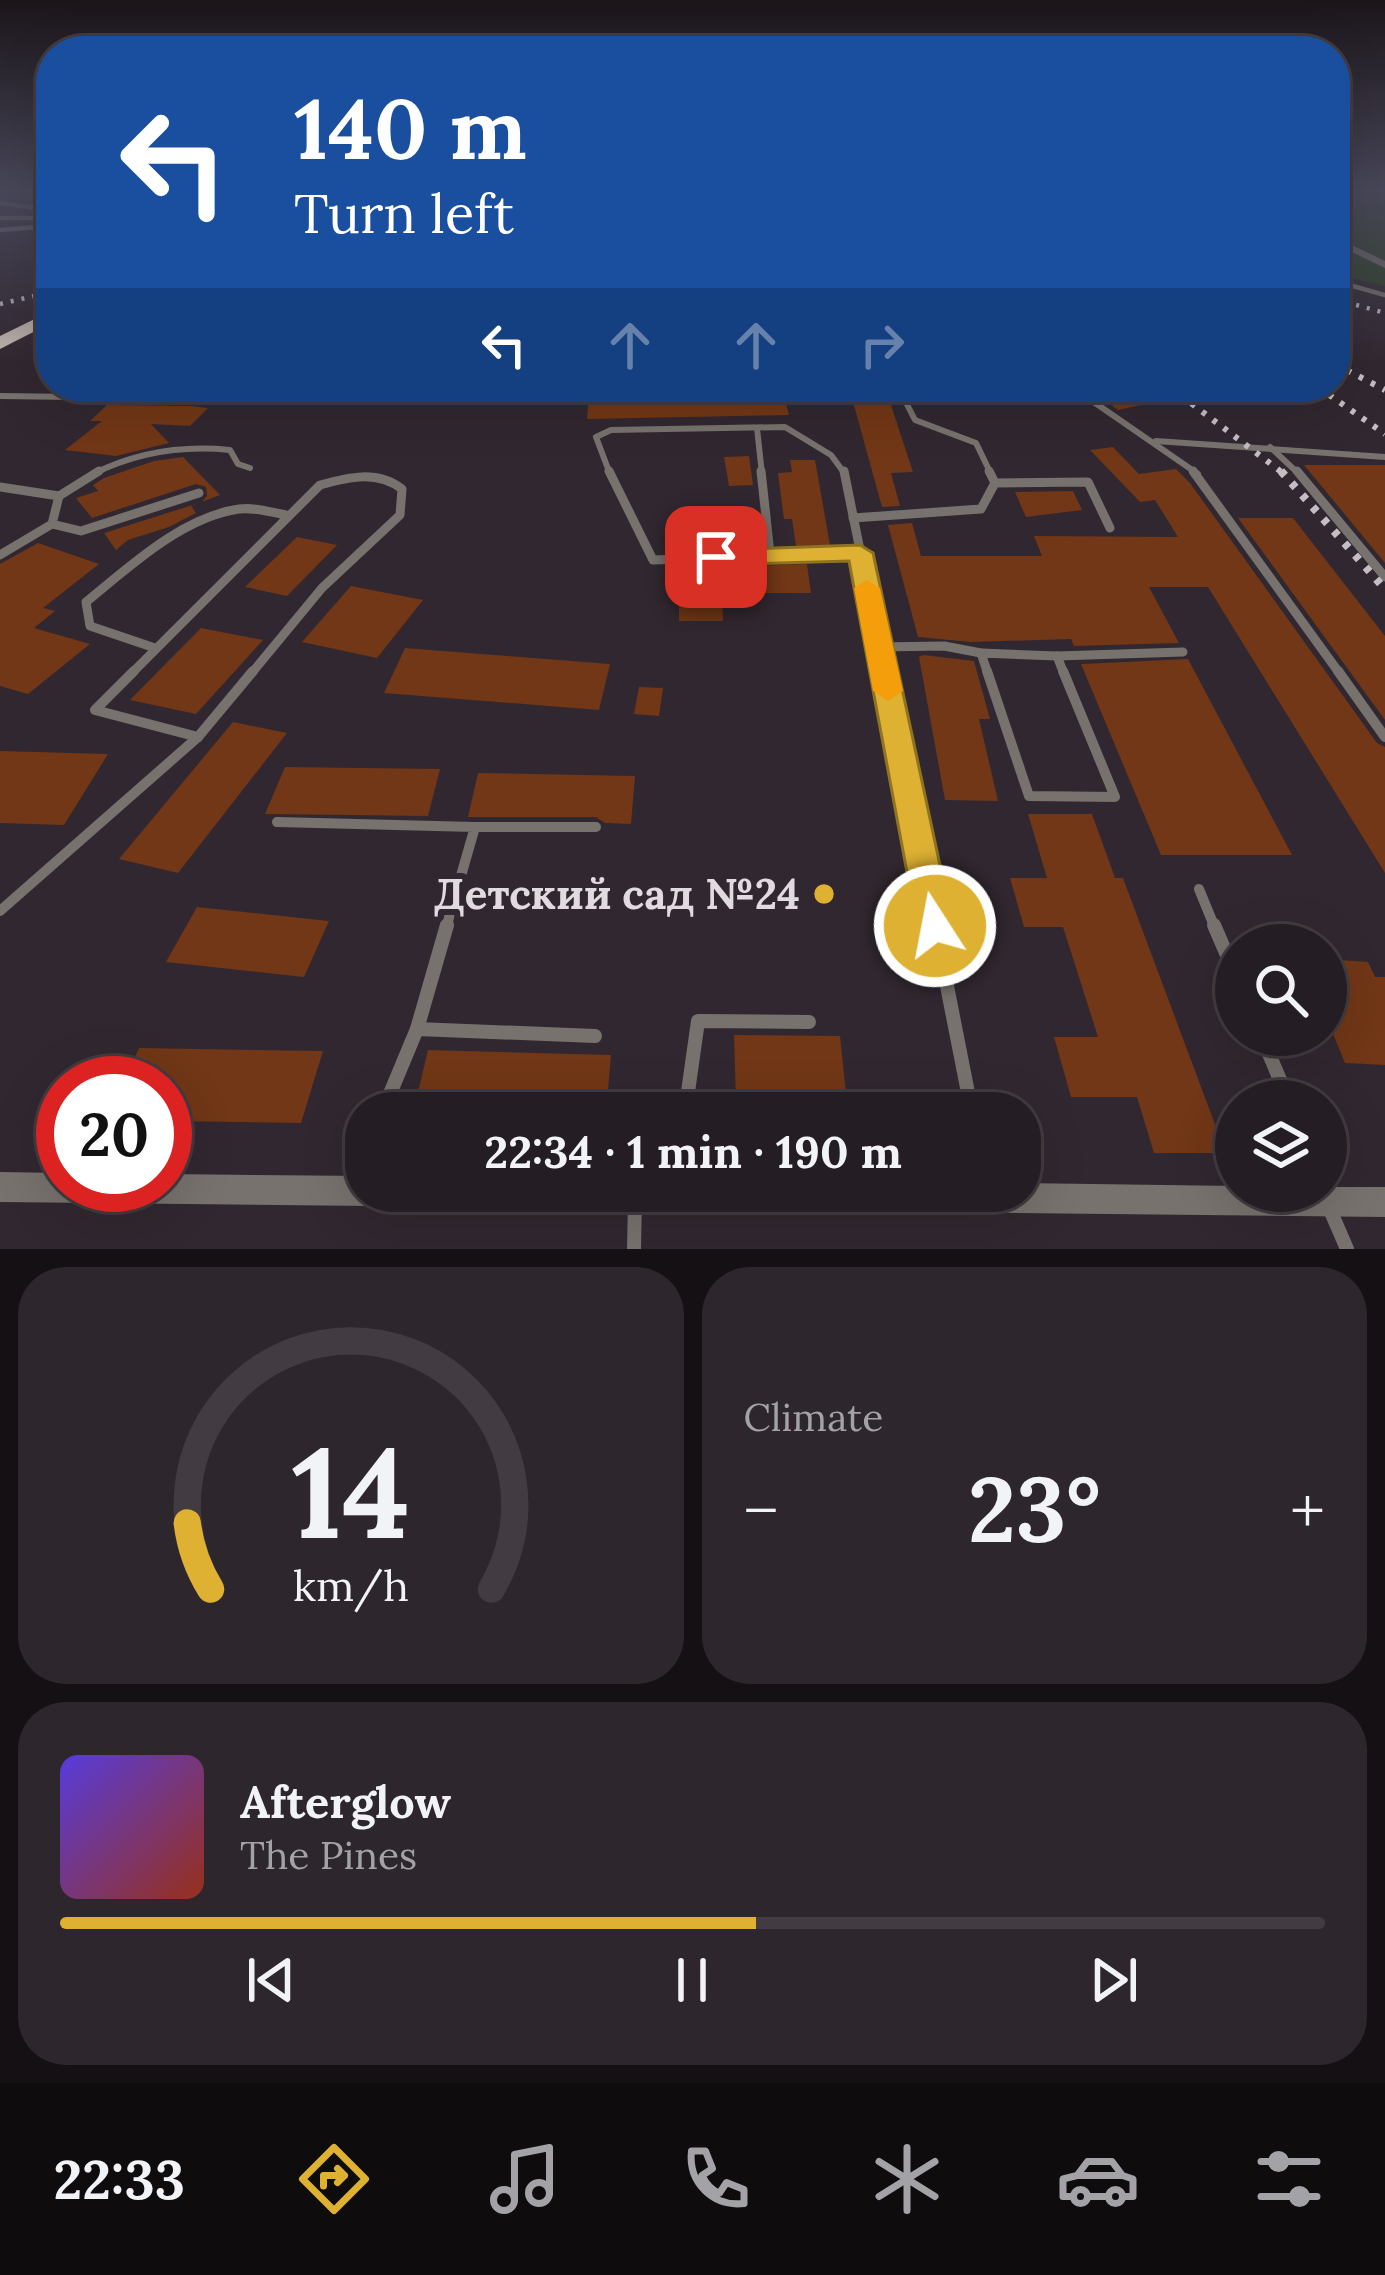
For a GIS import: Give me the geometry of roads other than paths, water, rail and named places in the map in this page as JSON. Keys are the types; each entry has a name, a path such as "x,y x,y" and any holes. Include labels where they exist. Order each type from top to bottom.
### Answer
{"main road":[{"path":"0,343 36,324"}],"street":[{"path":"1354,249 1385,265"},
{"path":"0,1187 345,1191"},
{"path":"1041,1195 1215,1196"},
{"path":"1347,1198 1385,1202"}],"lane":[{"path":"1350,286 1385,296"},
{"path":"0,396 36,396"},
{"path":"906,402 915,420 976,443 995,483"},
{"path":"1094,402 1198,474 1385,737"},
{"path":"860,553 653,560 596,437 611,430 785,427 797,439 833,452 844,470 968,1092"},
{"path":"757,428 770,554"},
{"path":"1150,441 1385,458"},
{"path":"52,524 59,496 84,476 190,444 230,450 238,464 250,468"},
{"path":"1270,447 1293,466 1385,577"},
{"path":"0,911 198,737 322,588 400,514 402,489 386,477 348,477 320,485 94,710 198,737"},
{"path":"995,483 1088,482 1110,528"},
{"path":"853,518 981,509 995,483"},
{"path":"0,487 59,496"},
{"path":"0,555 52,524 81,531 199,493"},
{"path":"155,648 90,626 86,602 145,554 196,526 239,509 286,515"},
{"path":"879,647 944,646 980,653 1057,656 1184,652"},
{"path":"980,653 1029,796 1115,797 1057,656"},
{"path":"277,822 596,826"},
{"path":"390,1092 416,1029 475,827"},
{"path":"1199,890 1215,927"},
{"path":"688,1092 698,1021 809,1022"},
{"path":"416,1029 595,1036"},
{"path":"634,1249 635,1212"},
{"path":"1331,1212 1347,1249"}],"railway":[{"path":"0,304 36,296"},
{"path":"1350,303 1385,313"},
{"path":"1350,372 1385,390"},
{"path":"1190,402 1283,473"},
{"path":"1339,402 1385,434"},
{"path":"1283,473 1385,589"}],"place":[{"name":"Детский сад №24","path":"824,894"}]}
